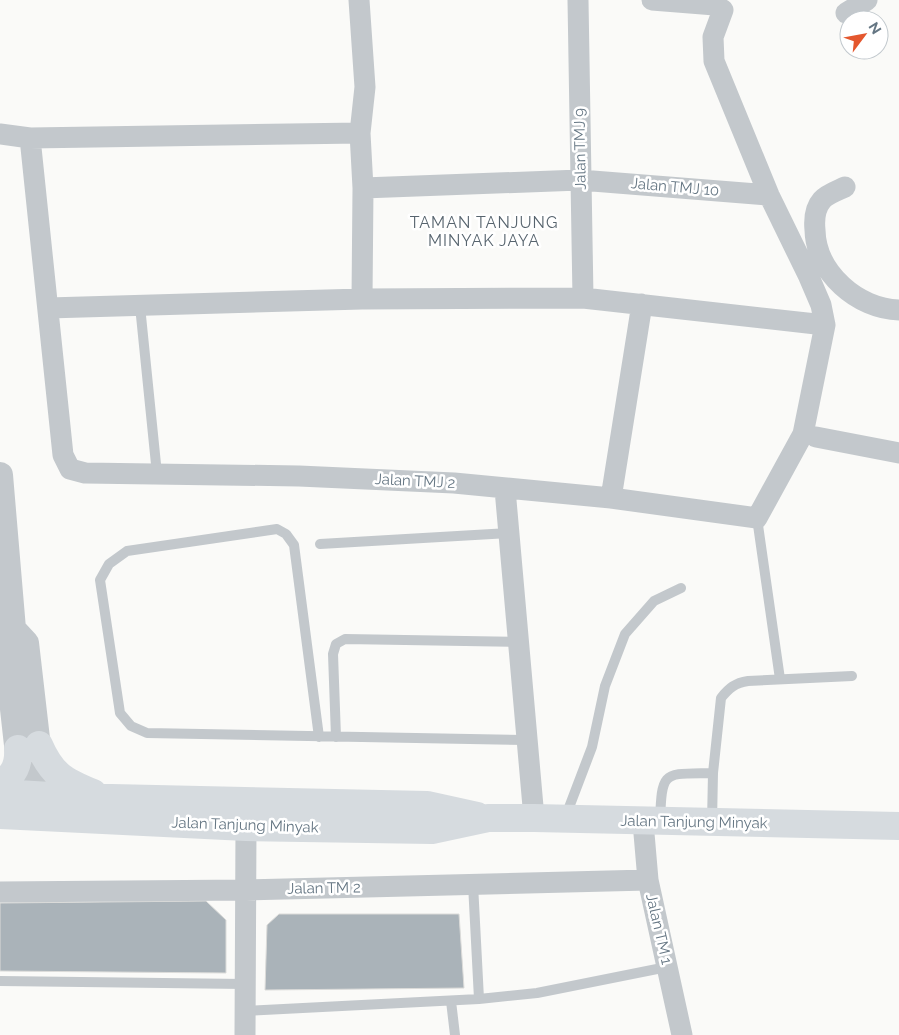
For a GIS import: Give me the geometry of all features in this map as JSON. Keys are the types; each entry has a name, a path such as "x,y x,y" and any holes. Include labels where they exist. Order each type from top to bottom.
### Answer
{"main road":[{"path":"19,802 13,774 19,760 29,747 62,780 103,797"},
{"name":"Jalan Tanjung Minyak","path":"19,802 103,797 427,805 488,818 899,826"},
{"name":"Jalan Tanjung Minyak","path":"19,802 246,828 432,830 488,818"}],"street":[{"path":"359,0 365,87 360,133 363,188 362,299"},
{"name":"Jalan TMJ 9","path":"578,0 583,298"},
{"path":"652,0 715,5 723,10 713,37 714,61 769,195 821,305 825,325 803,434 757,518"},
{"path":"851,10 867,0"},
{"path":"0,134 30,138 360,133"},
{"path":"30,138 48,308 362,299 583,298 825,325"},
{"name":"Jalan TMJ 10","path":"363,188 580,180 769,195"},
{"path":"845,187 822,200 814,216 815,243 830,274 854,296 881,310 899,310"},
{"path":"611,498 642,304"},
{"name":"Jalan TMJ 2","path":"48,308 63,455 70,469 85,473 309,476 454,483 611,498 757,518"},
{"path":"816,437 899,453"},
{"path":"0,475 13,629 26,642 29,747 19,802"},
{"path":"505,489 534,818"},
{"name":"Jalan TM 1","path":"651,822 648,880 682,1035"},
{"path":"245,1035 246,828"},
{"name":"Jalan TM 2","path":"0,892 246,890 648,880"}],"lane":[{"path":"140,306 157,474"},
{"path":"757,518 780,679"},
{"path":"319,737 294,546 286,534 277,529 127,551 108,564 100,580 120,713 131,726 147,733 319,737 527,740"},
{"path":"320,544 509,533"},
{"path":"564,819 592,747 605,686 625,634 654,601 681,588"},
{"path":"336,737 333,654 336,644 345,639 518,642"},
{"path":"712,822 714,773 721,698 728,688 739,682 852,676"},
{"path":"651,822 661,786 665,781 677,774 714,773"},
{"path":"473,884 479,999"},
{"path":"245,1011 451,1001 537,994 667,967"},
{"path":"0,981 245,984"},
{"path":"451,1001 455,1035"}],"building":[{"path":"206,901 226,920 226,973 0,971 0,903"},
{"path":"279,914 459,914 464,988 265,990 267,925"}],"district":[{"name":"TAMAN TANJUNG MINYAK JAYA","path":"484,231"}]}
